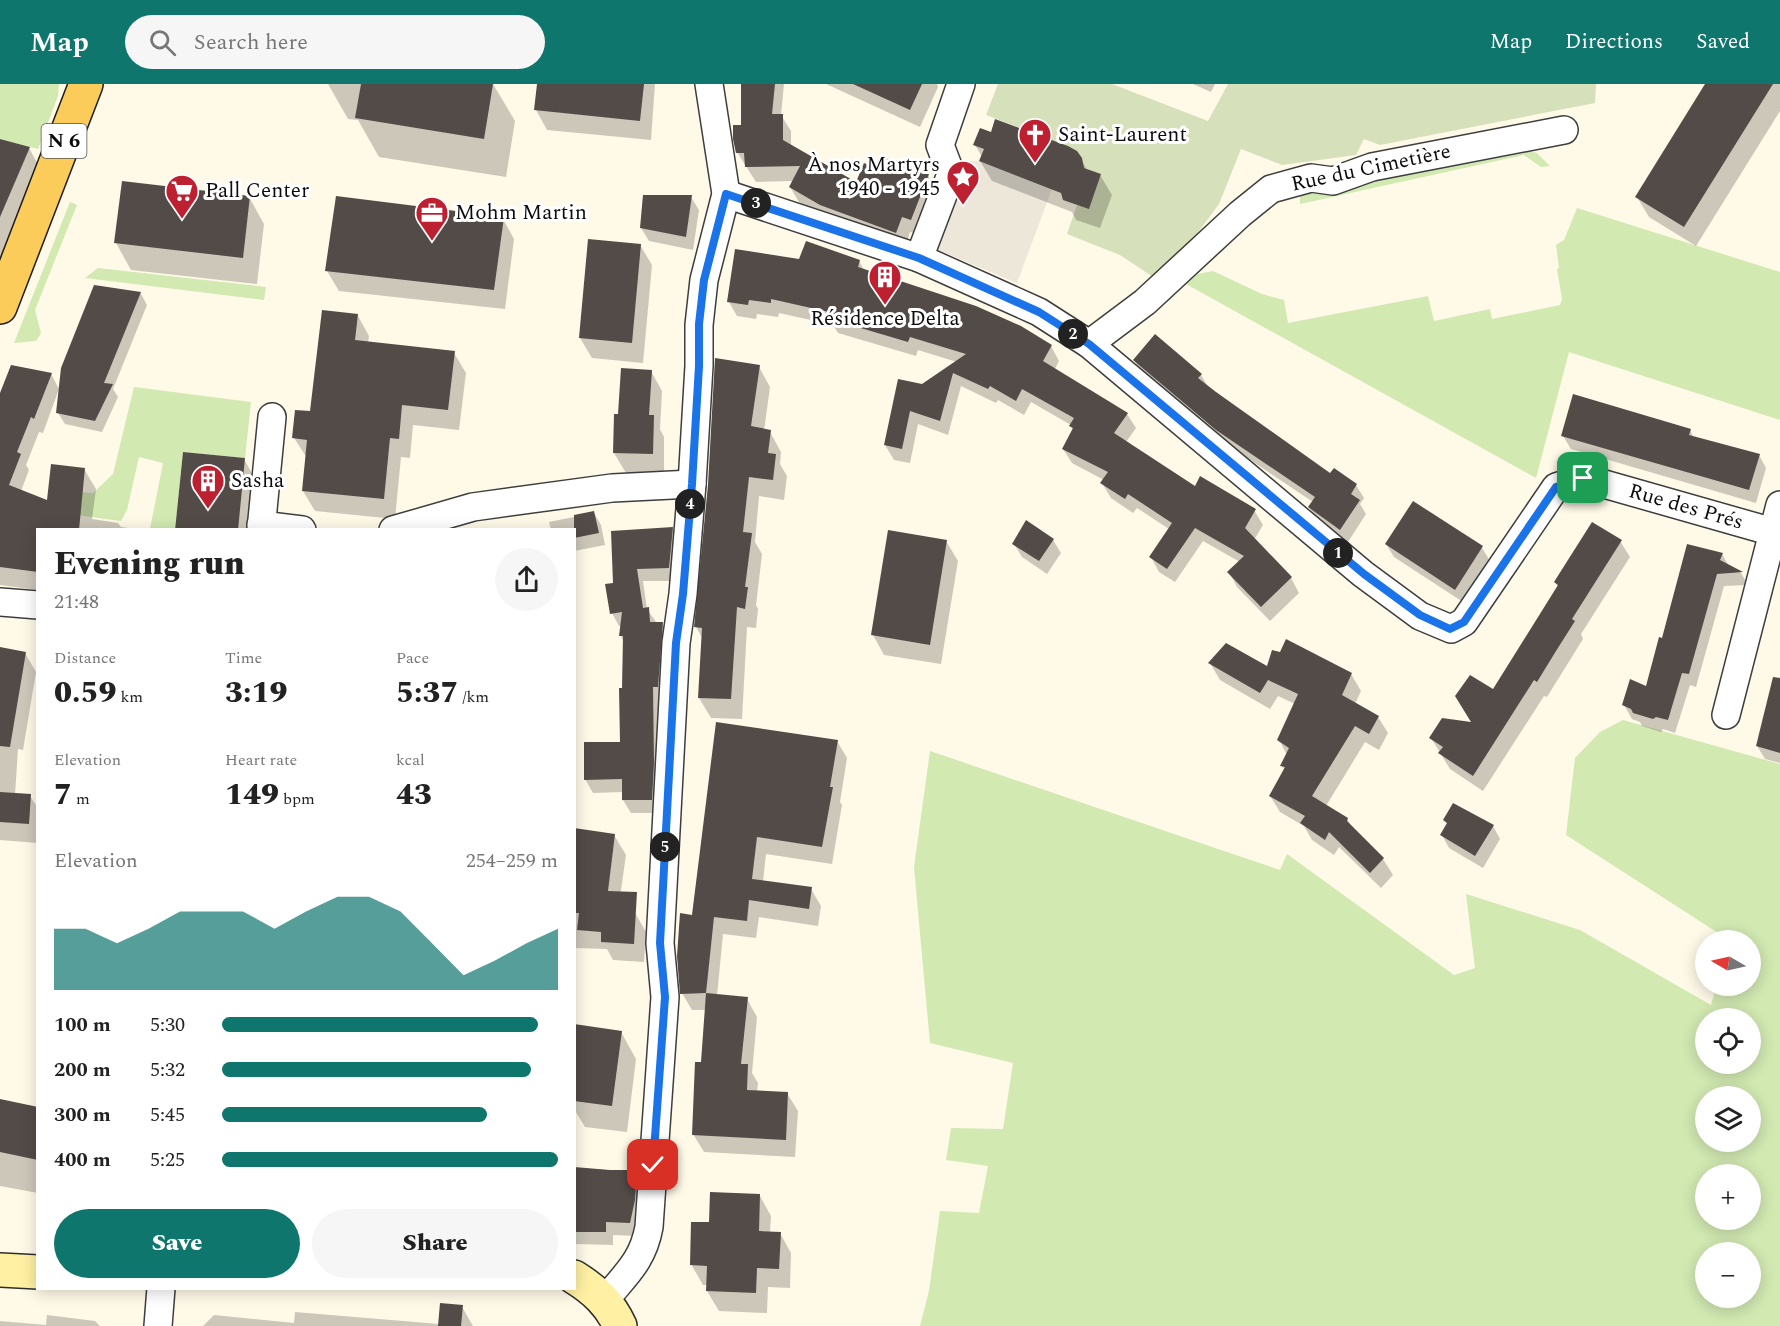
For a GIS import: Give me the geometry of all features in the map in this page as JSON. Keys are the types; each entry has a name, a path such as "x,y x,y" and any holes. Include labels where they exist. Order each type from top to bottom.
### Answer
{"main road":[{"name":"N 6","path":"0,307 86,84"},
{"path":"0,1270 36,1272"},
{"path":"576,1278 590,1286 612,1313"}],"street":[{"path":"612,1313 647,1240 649,1227 665,997 660,943 676,643 683,594 692,484 699,366 699,324 704,280 726,194 709,84"},
{"path":"919,258 951,174 940,144 961,84"},
{"name":"Rue du Cimetière","path":"1089,344 1145,302 1202,248 1271,189 1311,178 1333,181 1372,167 1564,130"},
{"name":"Rue des Prés","path":"726,194 919,258 1039,312 1089,344 1364,574 1420,615 1450,629 1464,622 1556,487 1583,478 1773,532"},
{"path":"261,527 272,417"},
{"path":"400,528 473,507 612,488 692,484"},
{"path":"1726,715 1780,505"},
{"path":"0,602 36,605"},
{"path":"158,1326 161,1290"}],"green space":[{"path":"0,84 59,84 58,96 38,149 0,139"},
{"path":"998,84 1112,84 1208,121 1228,84 1596,84 1595,103 1380,145 1364,139 1356,155 1282,165 1241,149 1219,204 1188,246 1153,277 1120,255 1067,234 1077,205 1089,208 1101,174 1084,168 1068,146 986,115"},
{"path":"1524,150 1537,153 1550,166 1541,167 1524,155 1300,204 1300,196"},
{"path":"70,202 77,205 35,310 41,333 36,341 14,343"},
{"path":"1577,208 1780,272 1780,420 1569,352 1536,478 1186,284 1198,274 1213,271 1262,294 1284,300 1288,323 1428,296 1434,321 1490,309 1492,319 1560,305 1562,299 1556,245 1564,240"},
{"path":"98,268 266,287 264,300 85,278"},
{"path":"134,387 251,402 245,458 183,452 175,528 150,528 163,463 139,457 127,510 121,521 48,511 50,490 93,493 113,474"},
{"path":"1623,720 1780,764 1780,1326 920,1326 929,1291 940,1211 979,1213 988,1166 946,1160 951,1128 1003,1129 1013,1063 930,1043 914,867 930,751 1280,870 1287,854 1454,975 1475,968 1466,894 1580,930 1711,1005 1713,996 1761,996 1761,930 1713,930 1566,835 1575,758 1600,732"}],"shaded area":[{"path":"963,161 979,161 1052,189 1017,283 924,244 951,174"}],"building":[{"path":"361,84 493,84 484,139 355,118"},
{"path":"537,84 644,84 640,121 534,110"},
{"path":"741,84 775,84 772,114 783,114 783,140 856,182 864,163 876,168 881,156 929,174 911,220 902,217 896,233 820,205 789,187 800,166 745,167 744,153 736,153 733,139 733,125 741,125"},
{"path":"853,84 922,84 910,110"},
{"path":"1705,84 1773,84 1684,227 1635,197"},
{"name":"Saint-Laurent","path":"995,119 1077,151 1082,158 1084,168 1101,174 1089,209 1063,200 1061,193 979,161 984,149 973,145 980,128 991,132"},
{"path":"0,139 30,147 0,217"},
{"name":"Pall Center","path":"122,181 250,196 243,258 114,243"},
{"path":"643,195 692,195 686,237 640,228"},
{"path":"336,196 504,217 494,290 325,271"},
{"path":"588,239 641,244 632,343 579,338"},
{"path":"806,241 860,260 858,267 976,306 1021,326 1052,345 1043,361 1128,413 1114,433 1195,486 1200,476 1256,509 1245,528 1292,577 1261,607 1227,572 1244,556 1195,528 1167,569 1149,557 1172,523 1128,494 1125,499 1100,483 1108,472 1062,449 1073,428 1069,426 1074,418 1022,389 1016,401 990,386 988,389 953,373 940,421 910,411 902,449 884,445 898,379 922,384 966,354 910,337 908,342 827,318 829,312 771,299 771,303 749,300 748,305 727,302 735,249 799,259"},
{"path":"94,285 141,292 104,383 113,384 95,421 56,413 61,368"},
{"path":"322,310 358,314 355,340 455,351 448,410 402,405 399,439 390,438 384,499 302,491 307,440 292,438 295,410 310,411"},
{"path":"1155,334 1202,374 1198,378 1216,392 1330,473 1334,468 1357,484 1351,494 1360,500 1340,530 1308,507 1315,497 1216,430 1133,360"},
{"path":"715,358 760,365 751,426 771,430 768,453 776,454 773,480 749,477 743,532 752,533 745,587 748,587 745,609 737,607 731,699 698,698 702,628 694,627 708,485"},
{"path":"11,365 52,373 34,419 31,417 17,452 21,454 9,485 47,500 51,464 85,468 79,528 36,528 36,572 0,567 0,393"},
{"path":"621,368 652,370 649,415 654,415 653,454 613,453 614,414 618,414"},
{"path":"1573,394 1691,429 1689,435 1760,454 1749,490 1561,436"},
{"name":"Sasha","path":"183,452 245,458 238,528 175,528"},
{"path":"1413,501 1483,546 1455,590 1385,544"},
{"path":"594,511 599,533 576,538 574,515"},
{"path":"1026,520 1054,539 1039,561 1012,544"},
{"path":"1592,522 1622,540 1572,619 1575,621 1537,682 1534,680 1473,776 1438,753 1443,747 1429,738 1442,718 1471,722 1455,696 1470,675 1493,689 1558,585 1554,582"},
{"path":"673,527 669,568 637,569 643,608 649,607 650,622 663,622 658,687 653,687 652,800 622,800 622,779 584,780 584,742 620,742 619,688 622,688 623,636 619,636 622,612 610,614 605,584 613,583 611,531"},
{"path":"888,530 947,540 930,645 871,635"},
{"path":"1687,544 1723,553 1720,560 1743,572 1717,574 1689,674 1682,673 1668,720 1656,717 1653,719 1633,713 1631,709 1622,705 1630,679 1646,686 1659,637 1662,638"},
{"path":"1286,639 1352,673 1342,695 1379,716 1369,734 1355,726 1312,796 1348,818 1347,821 1384,858 1370,873 1329,832 1325,840 1300,823 1305,816 1269,796 1285,767 1280,766 1289,748 1277,740 1298,694 1268,680 1260,693 1208,663 1226,643 1267,666 1272,650 1280,652"},
{"path":"0,647 26,652 10,747 0,746"},
{"path":"1773,677 1780,678 1780,753 1756,746"},
{"path":"716,722 838,740 830,787 833,787 822,847 757,837 752,879 812,887 809,909 749,900 747,921 714,917 706,993 680,994 677,956 680,913 692,915"},
{"path":"0,792 31,794 29,824 0,822"},
{"path":"1453,803 1494,825 1475,856 1440,835 1447,823 1443,820"},
{"path":"576,828 615,834 608,891 637,892 634,944 601,942 601,932 577,930 579,913 576,913"},
{"path":"706,993 748,997 741,1064 748,1064 747,1090 788,1092 786,1140 692,1135 695,1062 701,1062"},
{"path":"576,1024 622,1031 612,1106 576,1101"},
{"path":"0,1099 36,1107 36,1160 0,1152"},
{"path":"576,1167 637,1170 635,1200 630,1223 606,1222 606,1232 576,1232"},
{"path":"710,1192 760,1194 759,1231 781,1232 779,1269 757,1268 756,1293 706,1291 707,1266 690,1265 691,1222 709,1222"},
{"path":"440,1303 463,1305 461,1326 438,1326"}],"place":[{"name":"Saint-Laurent","path":"1035,164"},
{"name":"À nos Martyrs 1940 - 1945","path":"963,206"},
{"name":"Pall Center","path":"182,220"},
{"name":"Mohm Martin","path":"432,242"},
{"name":"Résidence Delta","path":"885,306"},
{"name":"Sasha","path":"208,510"}],"route":[{"path":"653,1165 665,997 660,943 676,643 683,594 692,484 699,366 699,324 704,280 726,194 919,258 1039,312 1089,344 1364,574 1420,615 1450,629 1464,622 1474,609 1556,487 1583,478"}]}
